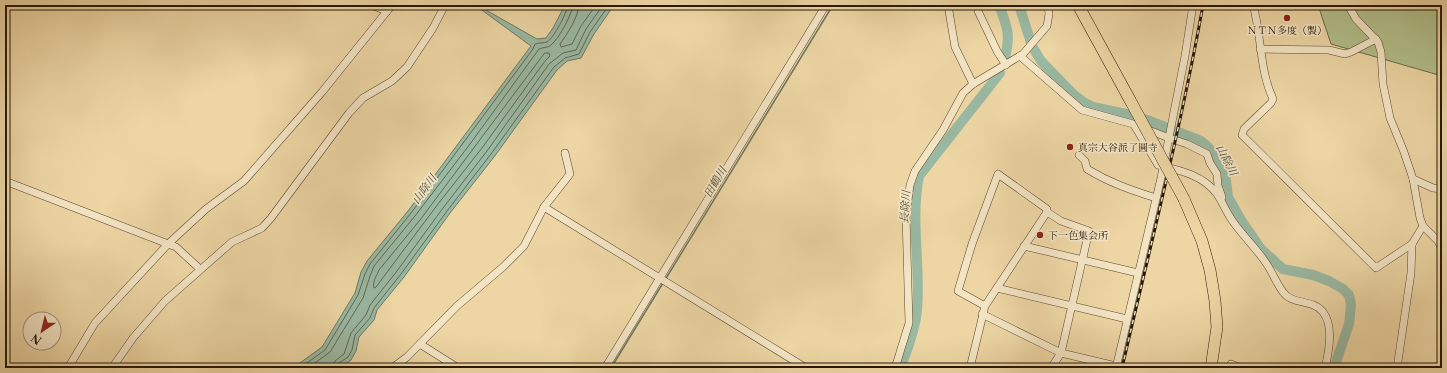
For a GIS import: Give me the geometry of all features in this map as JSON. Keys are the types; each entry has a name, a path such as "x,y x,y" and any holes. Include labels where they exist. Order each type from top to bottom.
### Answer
{"highway":[{"path":"1078,5 1184,199 1202,241 1210,270 1217,327 1211,368"}],"street":[{"path":"68,368 95,323 168,244 206,209 244,181 322,92 389,8 371,5"},
{"path":"112,368 133,338 165,301 232,242 262,228 349,113 363,98 392,81 407,67 433,28 445,5"},
{"path":"605,368 662,281 826,5"},
{"path":"948,5 955,47 973,84"},
{"path":"894,368 909,323 906,215 910,185 916,171 943,130 963,93 973,84 1022,55 1047,26 1049,14 1048,5"},
{"path":"982,314 1061,352 1116,367 1171,132 1186,56 1193,5"},
{"path":"1253,5 1257,18 1260,49 1268,88 1273,99 1271,103 1244,129 1242,135 1376,268 1412,244 1423,226"},
{"path":"1348,5 1356,19 1378,42 1381,52 1383,84 1390,118 1413,179 1420,218 1423,226 1438,241 1442,249"},
{"path":"978,11 997,51 1006,65"},
{"path":"1260,49 1329,50 1345,54 1376,39"},
{"path":"1022,55 1082,110 1134,125 1171,132 1187,144 1207,154 1210,163 1217,174 1219,192 1226,205 1225,208"},
{"path":"1134,125 1158,165 1189,173 1203,182 1216,194 1234,222 1268,265 1288,298 1316,306 1323,312 1327,322 1330,338 1330,346 1325,368"},
{"path":"392,368 407,357 457,306 503,267 524,246 544,207 570,174 565,153"},
{"path":"1079,155 1085,161 1087,169 1105,180 1156,198"},
{"path":"985,306 958,291 972,244 998,174 1034,198 1047,209 1047,212 1062,221 1089,231 1061,352 1051,368"},
{"path":"1413,179 1433,188 1442,189"},
{"path":"5,181 176,247 200,269"},
{"path":"544,207 662,281 806,368"},
{"path":"970,368 985,306 1047,212"},
{"path":"1398,368 1411,273 1412,244"},
{"path":"1024,246 1138,273"},
{"path":"997,288 1127,319"},
{"path":"420,344 458,368"},
{"path":"1231,364 1241,368"}],"green space":[{"path":"1318,5 1442,5 1442,76 1331,44"}],"water":[{"path":"475,5 537,39 546,38 565,5 614,5 594,34 581,58 567,61 557,70 404,277 377,310 374,320 359,337 356,351 351,360 339,368 293,368 322,347 355,293 361,272 367,261 408,211 531,46"}],"waterway":[{"name":"田鶴川","path":"665,280 833,5"},
{"name":"長除川","path":"999,5 1008,36 1005,57"},
{"name":"山除川","path":"1019,5 1032,46 1041,61 1074,95 1093,107 1147,120 1201,141 1209,148 1226,180 1228,197 1241,220 1261,249 1283,269 1313,275 1329,281 1343,289 1349,295 1351,305 1349,324 1334,368"},
{"name":"長除川","path":"900,368 911,339 917,310 918,276 915,210 919,176 1000,73"},
{"name":"田鶴川","path":"611,368 663,283"}],"railway":[{"path":"1122,368 1175,142 1203,5"}],"place":[{"name":"ＮＴＮ多度（製）","path":"1287,18"},
{"name":"真宗大谷派了圓寺","path":"1070,147"},
{"name":"下一色集会所","path":"1040,235"}]}
